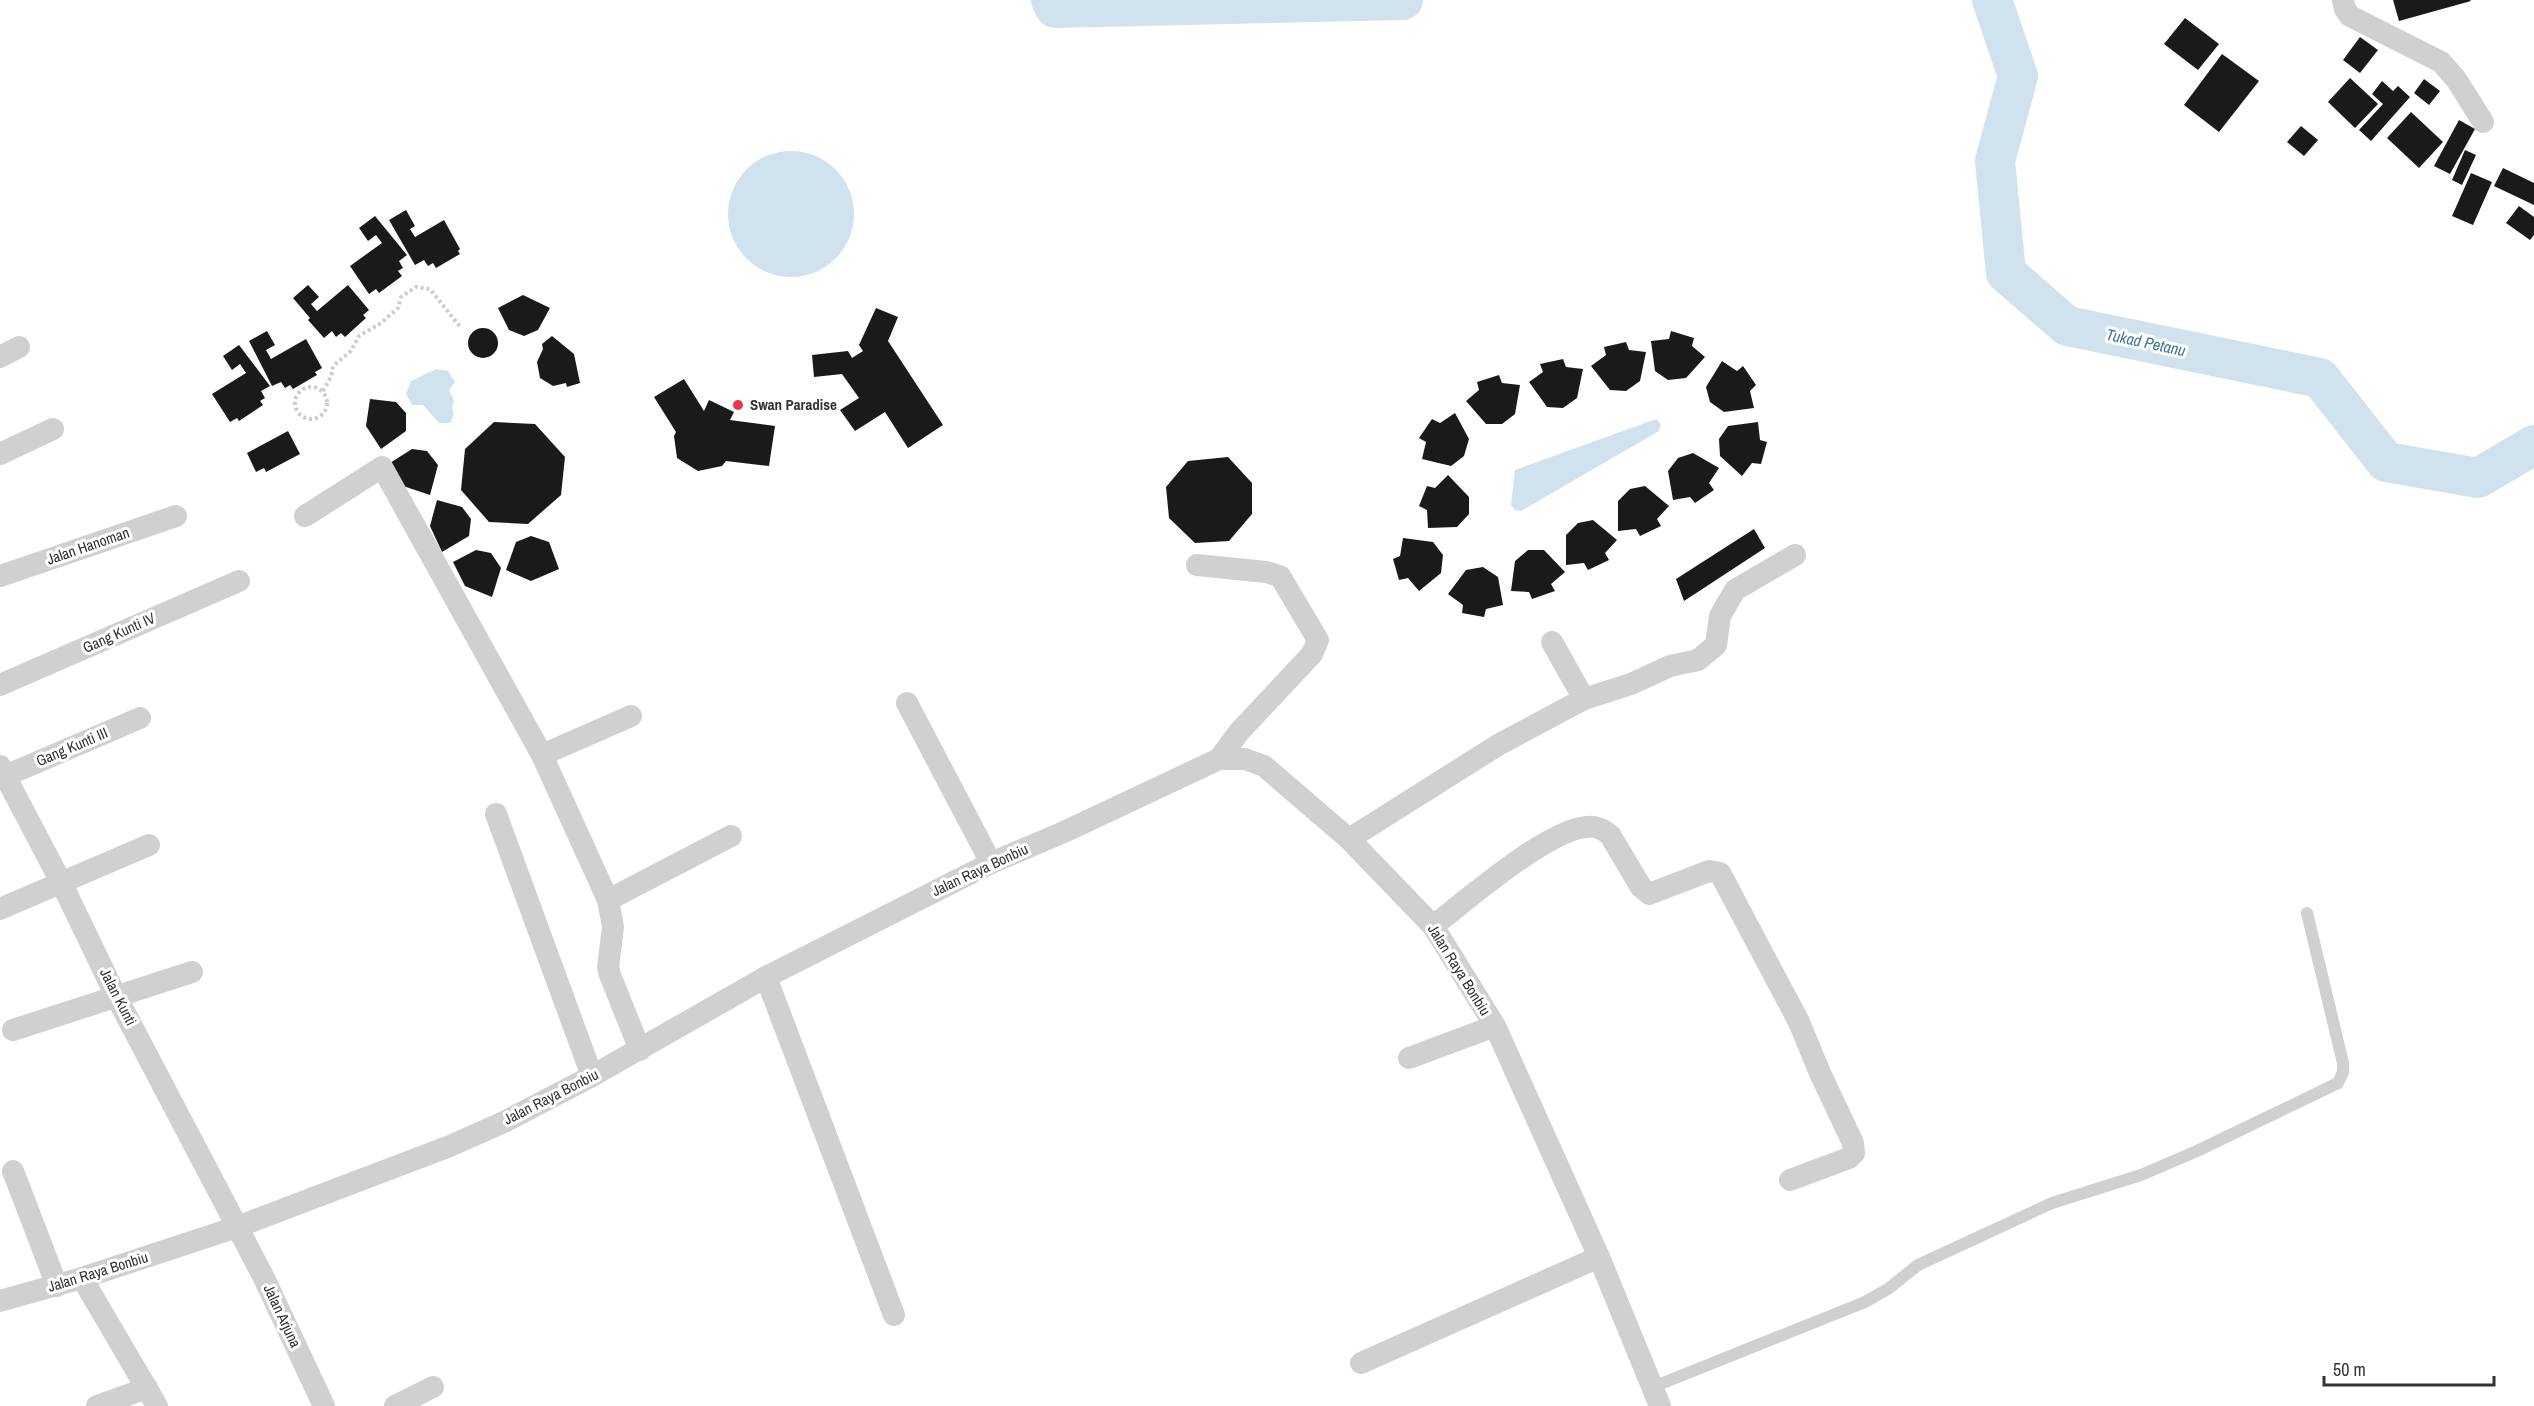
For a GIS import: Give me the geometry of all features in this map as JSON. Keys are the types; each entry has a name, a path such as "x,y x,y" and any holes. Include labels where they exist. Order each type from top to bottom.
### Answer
{"street":[{"path":"2343,0 2349,16 2441,62 2456,79 2484,122"},
{"path":"0,454 54,429"},
{"path":"305,516 382,467 542,755 608,900 613,927 609,975 640,1050"},
{"name":"Jalan Hanoman","path":"0,576 176,516"},
{"path":"1349,839 1498,745 1584,699 1631,684 1670,666 1698,660 1716,645 1720,616 1735,590 1795,555"},
{"path":"1197,565 1266,572 1280,576 1318,640 1311,654 1239,732 1219,759"},
{"name":"Gang Kunti IV","path":"0,685 239,581"},
{"path":"1552,642 1584,699"},
{"path":"907,703 991,863"},
{"path":"542,755 631,716"},
{"name":"Gang Kunti III","path":"2,771 140,718"},
{"name":"Jalan Raya Bonbiu","path":"0,1301 57,1286 237,1227 450,1146 504,1122 592,1076 766,976 991,863 1064,832 1219,759 1245,759 1264,766 1349,839 1433,926 1495,1026 1599,1257 1656,1397"},
{"name":"Jalan Kunti","path":"2,771 237,1227"},
{"path":"496,814 592,1076"},
{"path":"1433,926 1531,851 1565,832 1592,826 1610,835 1641,887 1649,894 1709,871 1720,873 1799,1022 1853,1143 1854,1153 1849,1158 1790,1180"},
{"path":"608,900 731,836"},
{"path":"0,909 149,845"},
{"path":"13,1030 192,972"},
{"path":"766,976 894,1315"},
{"path":"1409,1058 1495,1026"},
{"path":"13,1171 57,1286"},
{"name":"Jalan Arjuna","path":"237,1227 319,1404"},
{"path":"1361,1363 1599,1257"},
{"path":"82,1278 152,1397 97,1406"},
{"path":"395,1406 433,1388"}],"lane":[{"path":"1656,1397 1865,1302 1888,1289 1918,1266 2052,1203 2141,1174 2197,1151 2338,1083 2343,1072 2343,1064 2307,913"}],"path":[{"path":"323,391 331,377 333,366 351,351 359,336 381,323 398,308 401,297 416,287 430,289 461,328"},
{"path":"314,387 323,391 328,401 321,416 311,419 300,415 295,401 300,392 314,387"}],"water":[{"path":"791,151 815,156 835,170 849,190 854,214 849,238 835,258 815,272 791,277 767,272 747,258 733,238 728,214 733,190 747,170 767,156"},
{"path":"436,369 448,371 455,382 449,390 454,401 452,408 454,414 450,423 439,423 423,405 412,405 406,394 411,381"},
{"path":"1656,419 1661,424 1659,431 1521,511 1515,510 1511,505 1515,470"}],"building":[{"path":"2393,0 2470,0 2471,1 2399,21"},
{"path":"2185,18 2219,44 2198,70 2164,44"},
{"path":"2360,37 2378,50 2360,73 2343,60"},
{"path":"2222,54 2259,81 2219,132 2184,105"},
{"path":"2350,78 2378,104 2355,128 2328,102"},
{"path":"2424,79 2440,91 2429,105 2414,93"},
{"path":"2382,81 2393,91 2398,86 2410,97 2371,141 2359,130 2383,104 2372,94"},
{"path":"2411,112 2443,142 2419,168 2387,138"},
{"path":"2459,120 2475,129 2450,174 2434,166"},
{"path":"2301,126 2318,140 2304,156 2287,142"},
{"path":"2465,150 2476,155 2462,185 2452,180"},
{"path":"2503,168 2534,183 2534,205 2494,186"},
{"path":"2471,173 2492,182 2473,225 2452,216"},
{"path":"2519,206 2534,217 2534,235 2530,240 2506,223"},
{"path":"406,210 415,226 410,229 415,237 444,220 460,249 458,251 460,254 436,268 433,263 428,266 424,260 415,265 389,220"},
{"path":"375,216 407,255 399,261 403,268 398,271 402,276 379,293 376,289 369,294 350,266 382,243 376,235 368,241 359,228"},
{"path":"308,285 319,297 311,304 317,311 348,285 369,310 363,315 366,318 345,337 341,333 336,337 332,331 324,338 293,298"},
{"path":"523,295 550,308 538,330 524,336 509,330 498,308"},
{"path":"876,308 898,317 888,341 943,425 908,448 885,412 855,431 840,410 859,398 842,374 814,377 812,355 848,351 852,358 863,351 859,345"},
{"path":"483,328 489,329 497,337 497,349 489,357 483,358 477,357 469,349 468,343 469,337 477,329"},
{"path":"267,331 275,345 266,350 271,359 306,339 322,368 315,372 317,375 293,389 290,385 285,388 281,382 272,386 249,341"},
{"path":"1671,331 1694,338 1692,346 1705,357 1686,378 1668,380 1655,371 1651,341 1669,339"},
{"path":"552,336 574,354 580,383 567,387 566,383 553,386 540,378 537,362 543,349 542,344"},
{"path":"1626,342 1629,350 1646,352 1640,381 1626,391 1610,390 1591,366 1606,355 1604,347"},
{"path":"239,345 270,386 261,391 265,398 260,401 263,405 239,421 237,418 230,422 212,394 246,373 240,364 232,370 223,356"},
{"path":"1563,359 1566,367 1583,369 1577,398 1563,408 1547,407 1529,382 1543,372 1540,364"},
{"path":"1722,361 1737,371 1743,366 1756,385 1750,391 1754,408 1724,412 1710,402 1706,387"},
{"path":"1499,375 1502,383 1520,385 1515,414 1502,424 1486,424 1466,401 1479,390 1477,382"},
{"path":"684,379 704,411 709,400 734,412 730,420 775,426 769,466 726,461 722,466 698,471 677,458 674,436 676,432 654,397"},
{"path":"370,399 396,402 406,413 406,431 381,449 366,426"},
{"path":"1455,413 1469,439 1464,456 1451,466 1422,459 1426,442 1419,438 1432,419 1440,423"},
{"path":"494,422 535,424 565,457 561,495 528,524 489,522 461,490 465,449"},
{"path":"1758,422 1760,440 1767,442 1761,464 1752,463 1742,476 1720,456 1719,439 1728,426"},
{"path":"288,431 300,454 266,472 264,468 256,472 247,453"},
{"path":"412,449 427,451 438,465 430,495 403,486 390,463"},
{"path":"1693,453 1719,468 1709,483 1714,490 1695,503 1690,497 1673,500 1668,471 1678,458"},
{"path":"1228,457 1252,483 1252,514 1229,541 1195,543 1169,518 1166,487 1188,461"},
{"path":"1448,475 1469,497 1469,514 1457,527 1428,528 1427,510 1419,506 1427,486 1435,488"},
{"path":"1645,486 1669,506 1657,519 1661,526 1640,536 1636,529 1618,531 1618,501 1630,489"},
{"path":"437,500 462,507 471,519 469,536 442,552 430,526"},
{"path":"1593,520 1617,540 1605,553 1609,560 1588,570 1584,563 1566,565 1566,535 1578,523"},
{"path":"1754,529 1765,548 1684,601 1676,579"},
{"path":"531,536 549,542 559,569 531,581 506,570 516,542"},
{"path":"1403,538 1433,542 1443,555 1441,573 1419,591 1408,578 1399,580 1393,559 1400,556"},
{"path":"476,550 491,553 501,568 492,597 465,586 453,562"},
{"path":"1528,550 1544,550 1565,572 1551,584 1555,591 1532,599 1529,592 1511,591 1515,561"},
{"path":"1483,567 1498,577 1503,605 1486,609 1484,617 1462,613 1463,605 1448,594 1466,570"}],"waterway":[{"name":"Tukad Petanu","path":"1051,0 1055,8 1403,0"},
{"name":"Tukad Petanu","path":"1992,0 2018,76 1995,161 2006,273 2067,326 2320,378 2386,462 2478,478 2534,445"}],"place":[{"name":"Swan Paradise","path":"738,405"}]}
